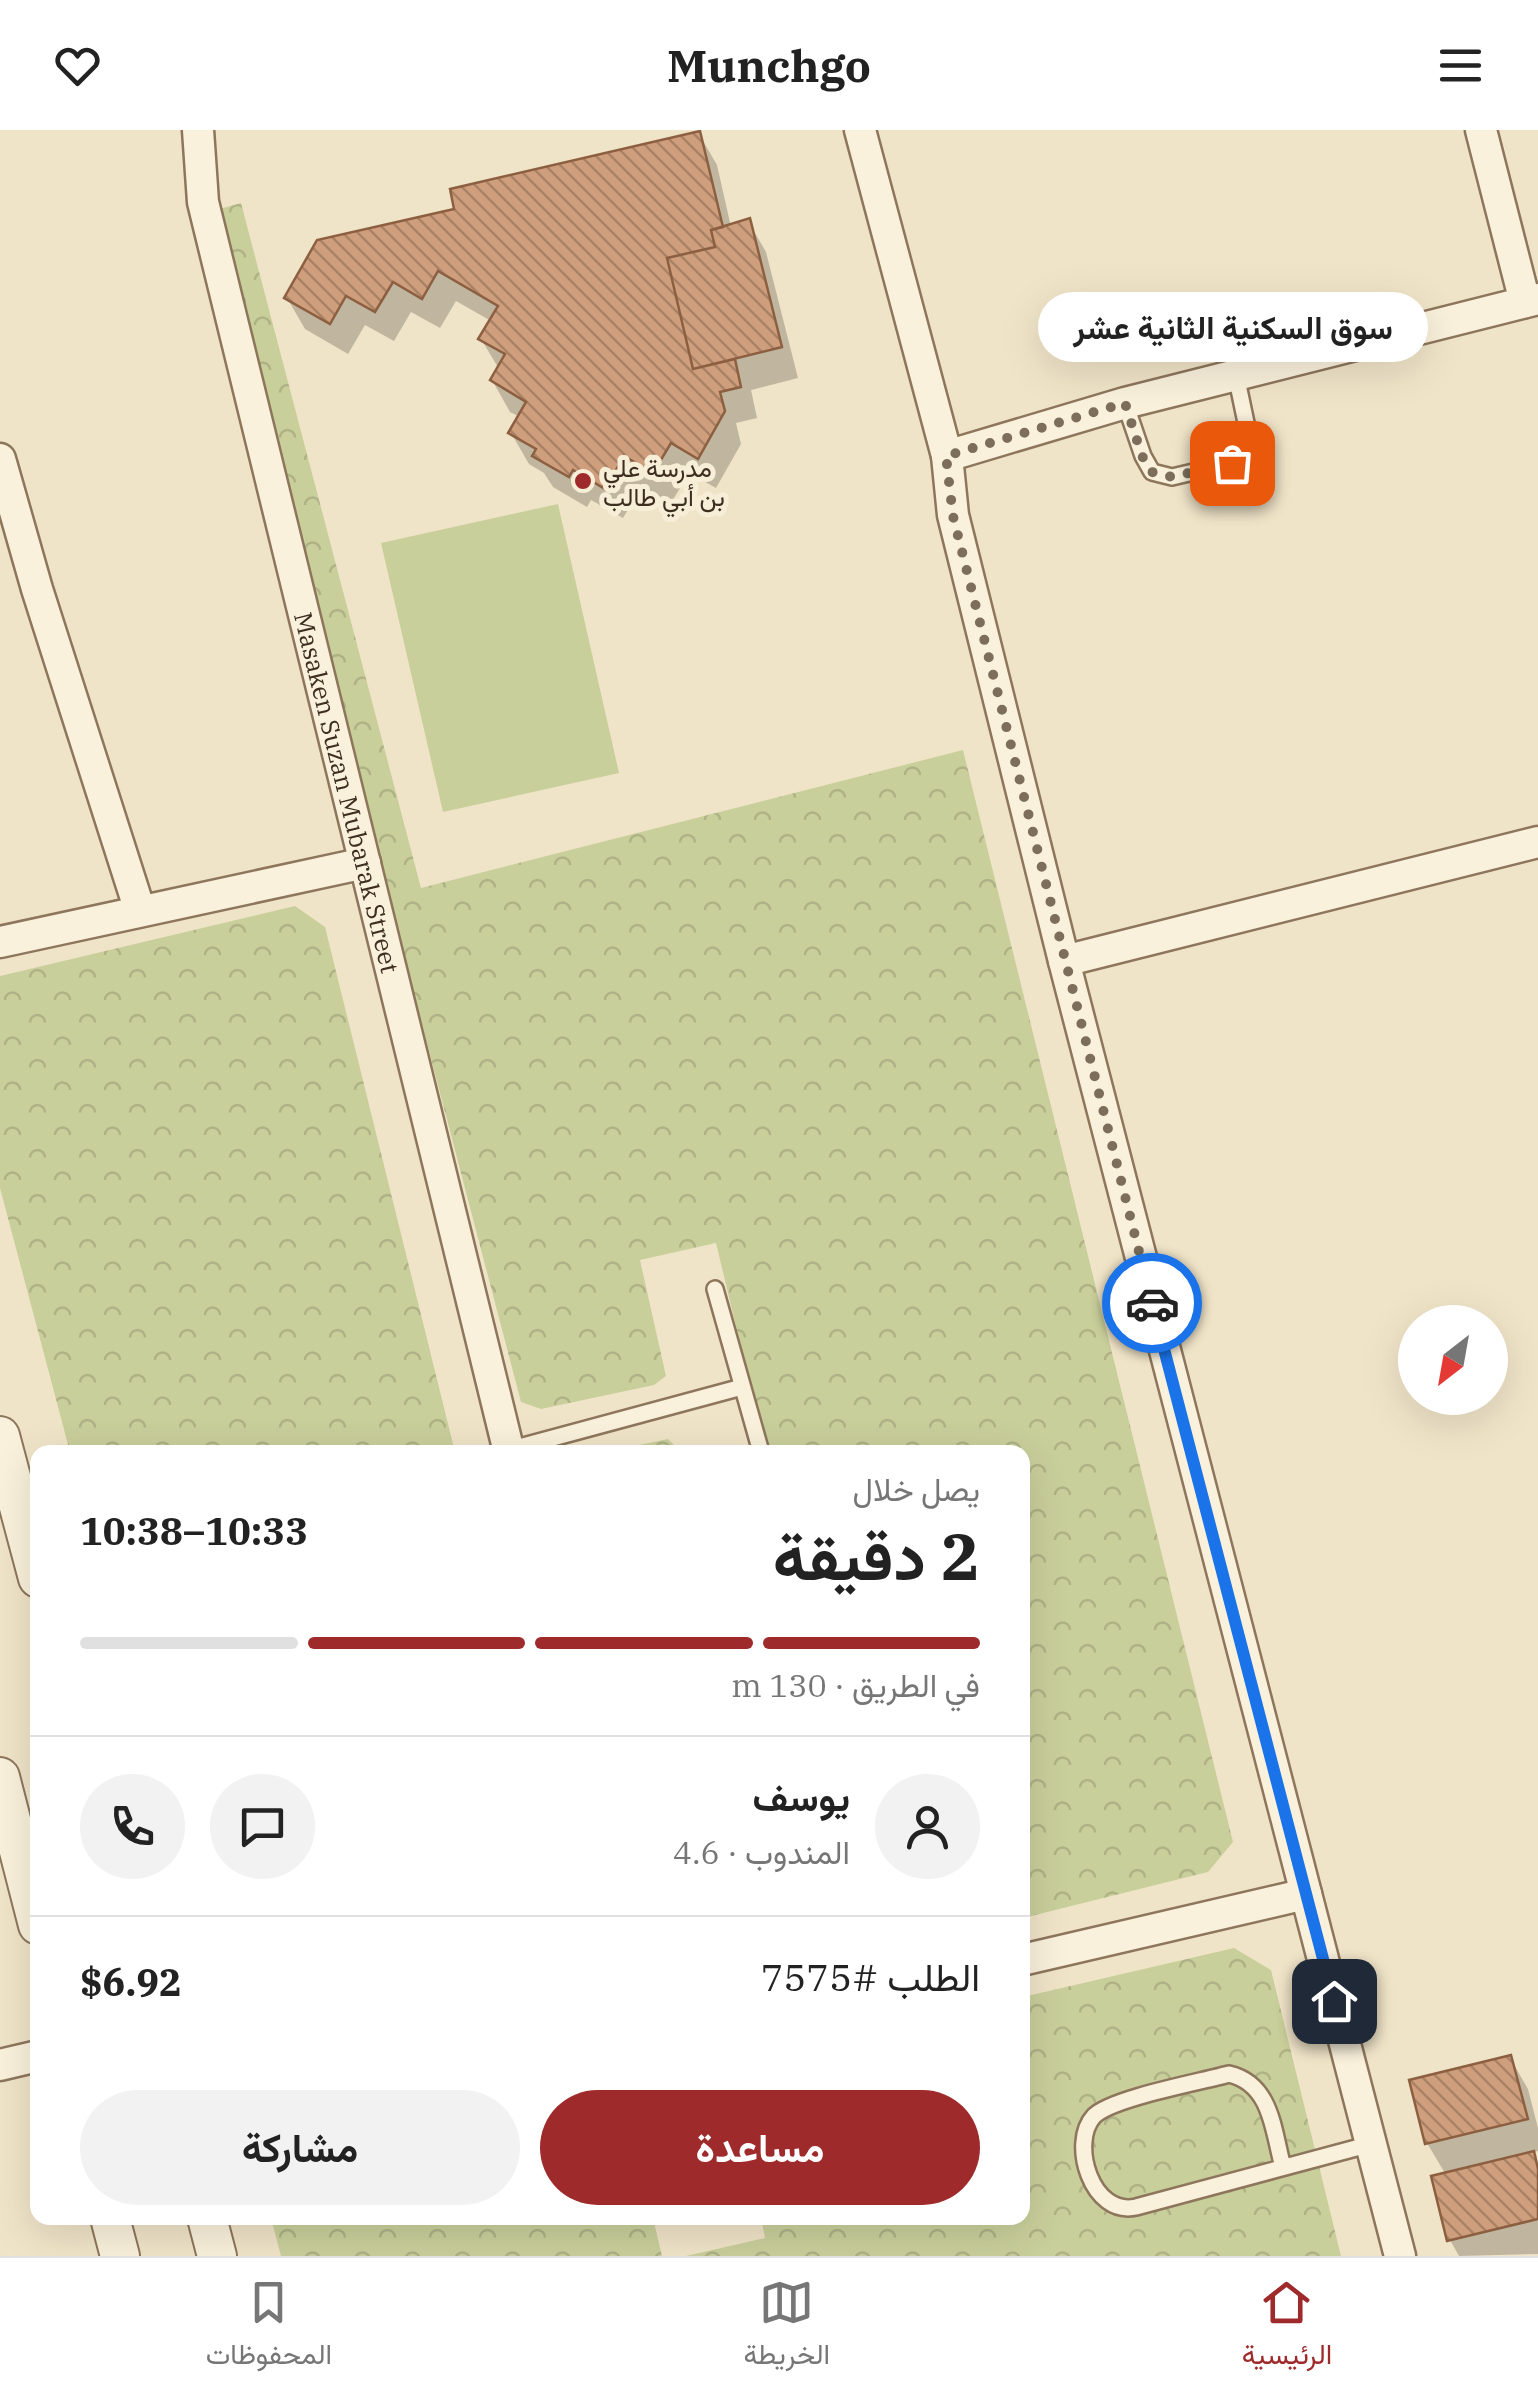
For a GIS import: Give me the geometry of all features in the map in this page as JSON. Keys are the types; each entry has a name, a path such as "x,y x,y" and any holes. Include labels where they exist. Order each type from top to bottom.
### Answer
{"street":[{"name":"Masaken Suzan Mubarak Street","path":"198,130 202,202 508,1445"},
{"path":"860,130 946,456 953,516 1064,961 1400,2256"},
{"path":"946,456 1125,403 1532,300 1481,130"},
{"path":"0,459 37,590 140,911"},
{"path":"1064,961 1538,842"},
{"path":"0,942 365,863"},
{"path":"0,1436 30,1548"},
{"path":"0,1777 30,1894"},
{"path":"1030,1958 1306,1894"},
{"path":"0,2065 30,2058"},
{"path":"112,2225 120,2256"},
{"path":"209,2225 217,2256"}],"lane":[{"path":"1125,403 1142,456 1152,472 1172,477 1232,463 1245,451 1249,438 1236,375"},
{"path":"715,1289 760,1445"},
{"path":"531,1445 742,1387"},
{"path":"1283,2168 1263,2095 1247,2080 1229,2074 1114,2105 1095,2115 1085,2135 1094,2188 1101,2198 1119,2209 1283,2168 1371,2144"}],"green space":[{"path":"241,203 421,888 963,750 1233,1842 1208,1872 1030,1916 1030,1445 764,1445 716,1243 640,1260 666,1376 654,1385 541,1409 521,1402 209,212"},
{"path":"558,504 619,773 443,812 381,543"},
{"path":"295,906 325,927 453,1445 68,1445 0,1188 0,976"},
{"path":"668,1439 674,1445 639,1445"},
{"path":"1234,1948 1271,1970 1341,2256 686,2256 765,2238 762,2225 1030,2225 1030,1995"},
{"path":"273,2225 655,2225 662,2256 281,2256"}],"building":[{"path":"700,131 723,227 711,230 715,247 667,258 693,369 735,359 741,387 720,392 725,411 698,459 671,443 653,473 624,456 605,489 573,470 569,477 532,456 536,449 508,433 526,402 490,380 505,354 478,339 498,306 438,271 422,299 393,282 375,312 346,296 330,324 284,298 317,240 454,209 450,189"},
{"path":"750,218 782,347 693,369 667,258 715,247 711,230"},
{"path":"1511,2055 1528,2119 1425,2144 1409,2080"},
{"path":"1534,2151 1538,2219 1447,2241 1431,2176"}],"way so far":[{"path":"1152,1303 953,516 946,456 1125,403 1142,456 1152,472 1172,477 1232,463"}],"place":[{"name":"سوق السكنية الثانية عشر","path":"1232,463"},
{"name":"مدرسة علي بن أبي طالب","path":"583,481"}],"route":[{"path":"1152,1303 1334,2001"}]}
